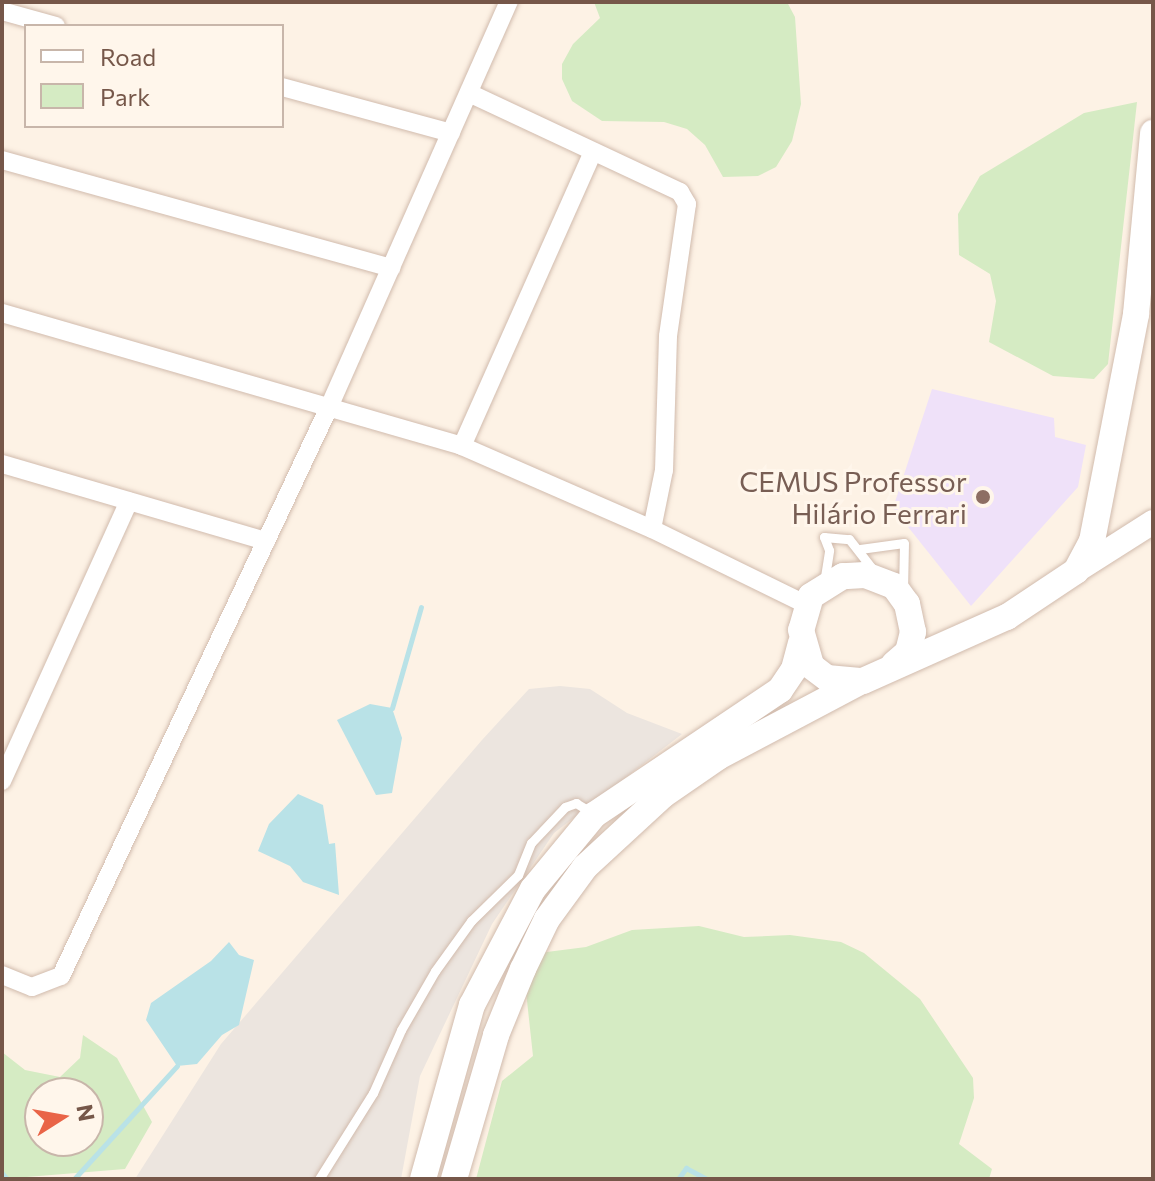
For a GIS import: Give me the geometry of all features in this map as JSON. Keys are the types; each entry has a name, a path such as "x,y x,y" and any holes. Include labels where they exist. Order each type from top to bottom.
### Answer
{"main road":[{"path":"454,1179 496,1035 523,969 547,919 585,867 663,795 718,757 894,664 979,630 1076,571 1092,541 1136,314 1153,133"},
{"path":"423,1179 461,1035 484,975 533,889 594,815 771,698 794,669 814,595 843,576 877,578 942,629 979,630"},
{"path":"894,664 912,640 905,599"},
{"path":"801,643 811,666 827,678 863,681"}],"street":[{"path":"2,975 32,987 61,976 330,405 509,2"},
{"path":"2,11 49,24"},
{"path":"284,88 451,133"},
{"path":"469,93 680,192 688,210 668,336 664,470 652,529"},
{"path":"462,446 593,152"},
{"path":"2,160 391,268"},
{"path":"2,313 330,405 462,446 814,595"},
{"path":"2,464 266,541"},
{"path":"2,781 129,501"},
{"path":"1076,571 1153,522"}],"lane":[{"path":"814,595 829,550 824,537 849,539 860,549 877,578"},
{"path":"860,549 904,543 905,599"},
{"path":"319,1179 373,1093 401,1030 435,971 471,921 518,875 531,843 565,807 576,803 594,815"}],"shaded area":[{"name":"CEMUS Professor Hilário Ferrari","path":"932,389 1054,418 1055,437 1086,445 1078,487 971,606 893,508"},
{"path":"560,686 590,689 627,713 682,734 554,833 492,924 420,1076 401,1179 135,1179 221,1044 482,740 529,689"}],"green space":[{"path":"594,2 787,2 795,17 801,104 792,141 776,167 758,176 723,177 705,145 687,129 664,122 602,121 572,101 562,79 562,64 573,44 600,18"},
{"path":"1137,102 1108,364 1094,379 1053,376 989,342 996,301 990,274 959,255 958,214 980,176 1084,113"},
{"path":"699,926 744,937 790,935 841,942 864,953 920,999 973,1078 974,1098 959,1144 992,1169 989,1179 476,1179 502,1081 533,1056 523,964 539,953 586,947 632,930"},
{"path":"83,1035 117,1058 152,1122 125,1169 2,1179 2,1052 25,1070 60,1077 80,1058"}],"water":[{"path":"370,704 392,708 402,738 392,793 376,795 337,720"},
{"path":"298,794 323,805 329,844 335,843 339,895 303,882 290,866 258,851 269,824"},
{"path":"229,942 239,955 254,960 239,1025 222,1035 197,1064 177,1066 146,1020 151,1003 211,961"}],"waterway":[{"path":"392,708 421,607"},
{"path":"74,1179 177,1066"},
{"path":"678,1179 686,1168 707,1179"},
{"path":"2,1173 7,1179"}],"place":[{"name":"CEMUS Professor Hilário Ferrari","path":"983,497"}]}
